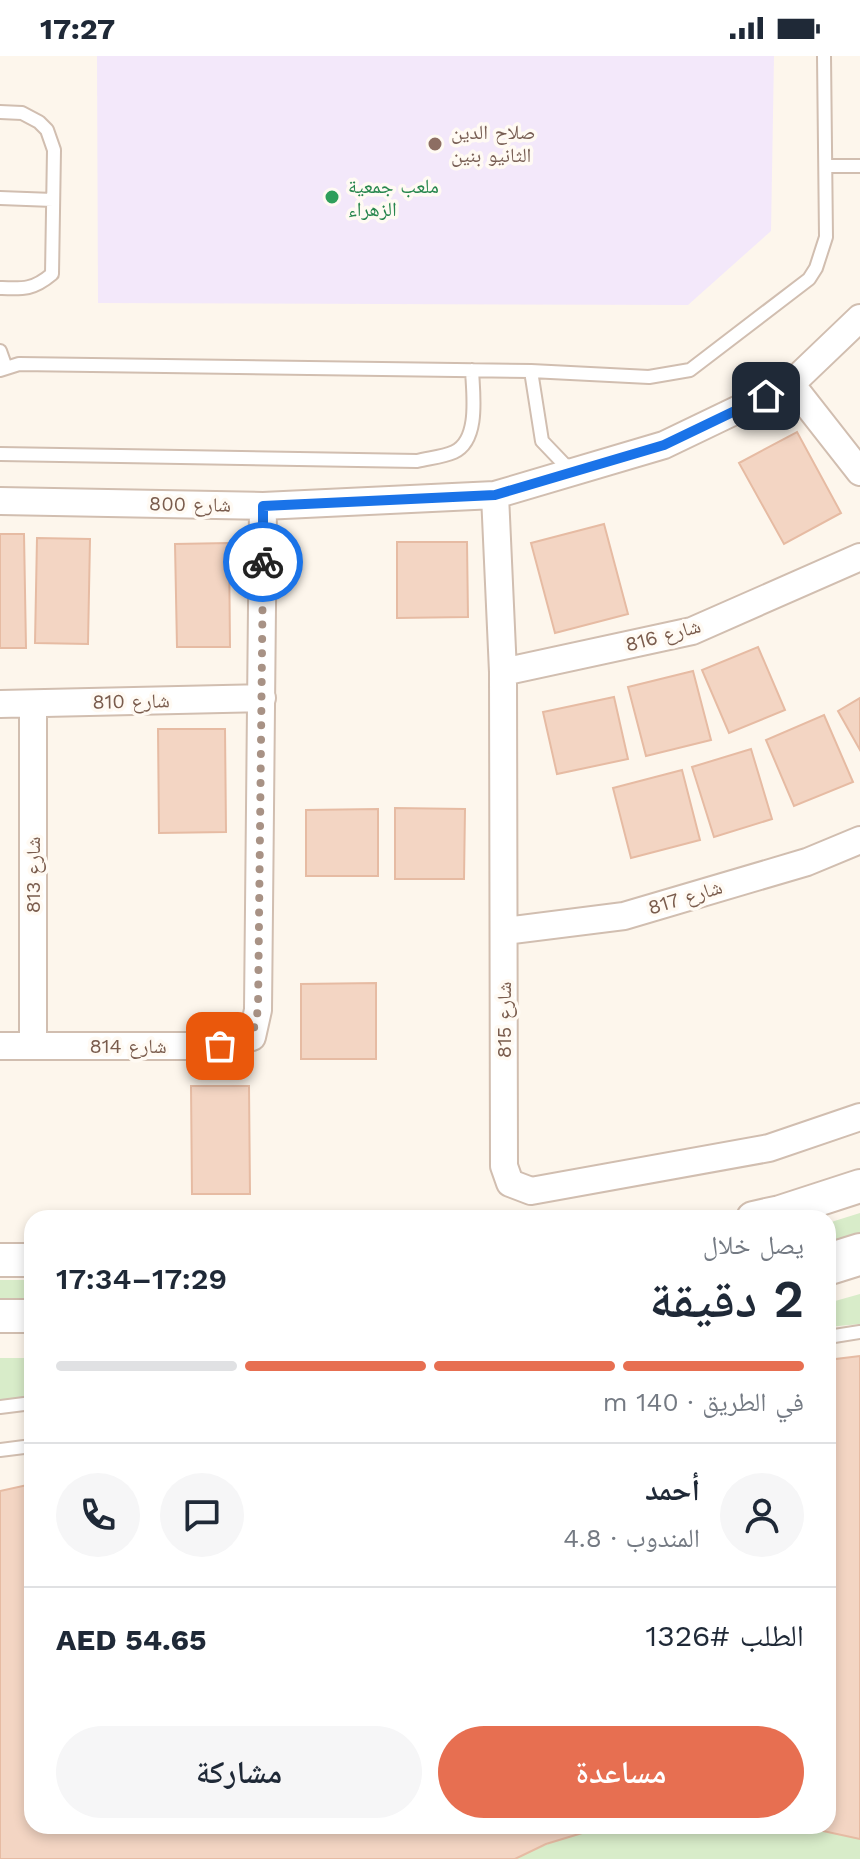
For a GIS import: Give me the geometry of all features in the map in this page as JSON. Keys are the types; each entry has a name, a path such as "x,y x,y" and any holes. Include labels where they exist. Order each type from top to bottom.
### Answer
{"street":[{"name":"شارع 800","path":"0,501 263,506 495,495 664,445 791,384 860,318"},
{"path":"791,384 860,472"},
{"name":"شارع 815","path":"495,495 503,672 504,1166 510,1183 531,1191 684,1165 769,1148 860,1117"},
{"name":"شارع 814","path":"0,1046 220,1046 252,1037 258,1010 263,506"},
{"name":"شارع 816","path":"503,672 692,631 860,557"},
{"name":"شارع 810","path":"0,704 262,698"},
{"name":"شارع 813","path":"33,704 33,1046"},
{"name":"شارع 817","path":"505,931 624,916 807,862 860,840"},
{"path":"786,1210 860,1186"},
{"path":"836,1258 860,1250"},
{"path":"0,1260 24,1260"},
{"path":"0,1316 24,1316"}],"lane":[{"path":"0,351 3,369 19,364 531,371 649,377 690,370 809,279 816,268 826,237 824,56"},
{"path":"0,112 22,113 39,122 47,130 54,150 52,274 39,284 24,289 0,288"},
{"path":"826,166 860,166"},
{"path":"0,198 53,200"},
{"path":"0,454 417,461 457,451 471,433 474,411 472,370"},
{"path":"531,371 542,441 564,464 580,470"},
{"path":"836,1276 860,1269"},
{"path":"836,1336 860,1332"},
{"path":"0,1407 24,1404"},
{"path":"0,1450 24,1447"}],"shaded area":[{"name":"صلاح الدين الثانيو بنين","path":"97,56 774,56 771,231 688,305 98,303"}],"green space":[{"path":"860,1213 860,1245 836,1252 836,1220"},
{"path":"0,1280 24,1280 24,1311 0,1311"},
{"path":"860,1294 860,1324 836,1326 836,1301"},
{"path":"0,1358 24,1358 24,1400 0,1403"},
{"path":"578,1834 836,1834 860,1839 860,1859 515,1859"}],"building":[{"path":"797,432 841,513 784,544 739,463"},
{"path":"604,524 628,614 555,633 531,543"},
{"path":"0,534 24,534 26,648 0,648"},
{"path":"37,538 90,539 88,644 35,643"},
{"path":"397,542 467,542 468,617 397,618"},
{"path":"229,543 230,647 177,647 175,544"},
{"path":"758,647 785,710 729,733 702,670"},
{"path":"693,671 711,740 646,756 628,687"},
{"path":"614,697 628,759 557,774 543,712"},
{"path":"860,698 860,750 838,711"},
{"path":"824,715 853,782 794,806 766,740"},
{"path":"158,729 225,729 226,832 159,833"},
{"path":"751,749 772,819 714,837 692,767"},
{"path":"682,770 700,840 631,858 613,788"},
{"path":"395,808 465,809 464,879 395,879"},
{"path":"378,809 378,876 306,876 306,810"},
{"path":"376,983 376,1059 301,1059 301,984"},
{"path":"191,1086 249,1086 250,1194 192,1194"},
{"path":"860,1356 860,1839 836,1834 836,1359"},
{"path":"24,1486 24,1834 579,1834 546,1844 515,1859 0,1859 0,1491"}],"way so far":[{"path":"220,1046 252,1037 258,1010 263,562"}],"place":[{"name":"صلاح الدين الثانيو بنين","path":"435,144"},
{"name":"ملعب جمعية الزهراء","path":"332,197"}],"route":[{"path":"263,562 263,506 495,495 664,445 766,396"}]}
